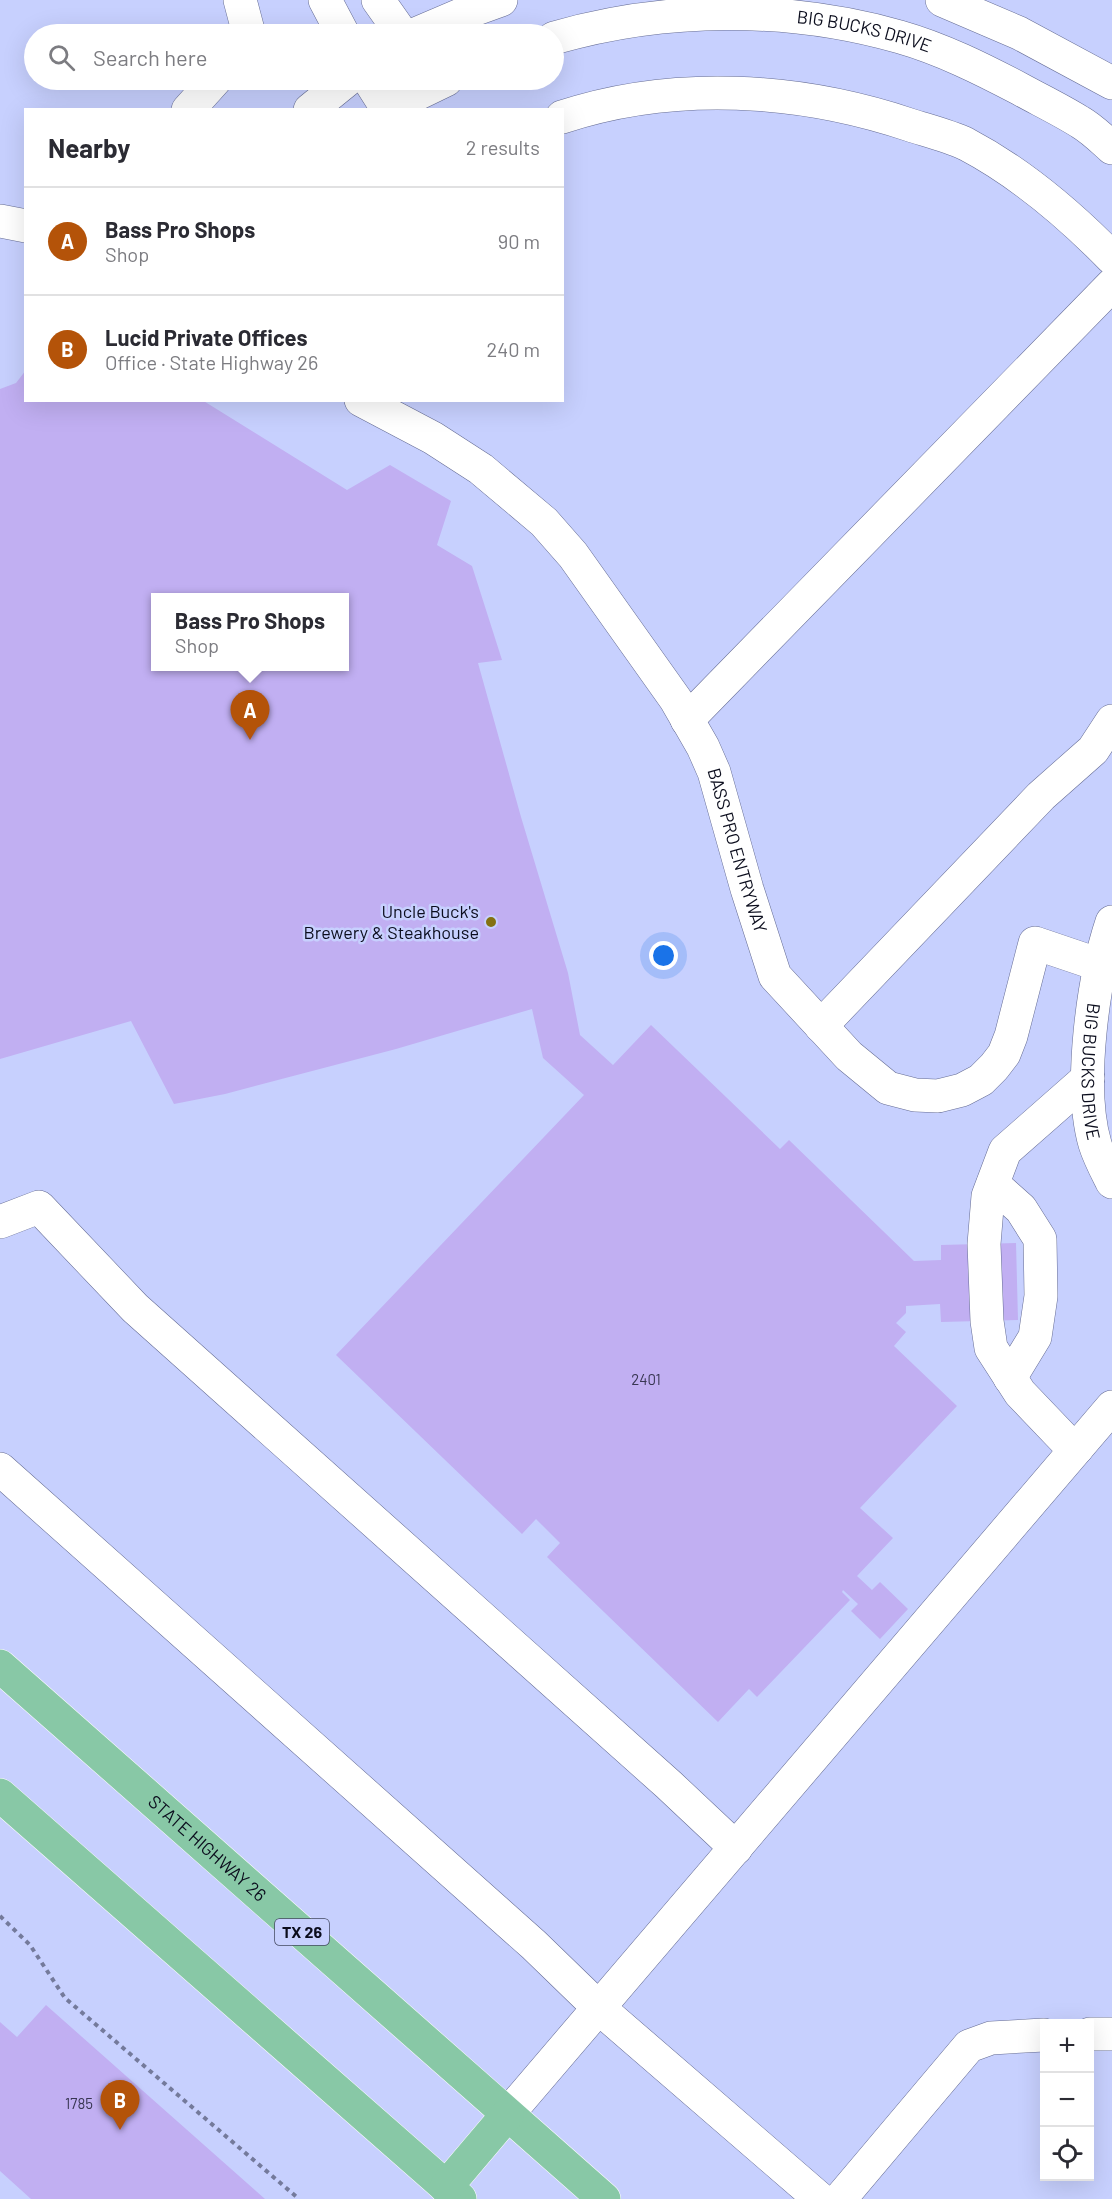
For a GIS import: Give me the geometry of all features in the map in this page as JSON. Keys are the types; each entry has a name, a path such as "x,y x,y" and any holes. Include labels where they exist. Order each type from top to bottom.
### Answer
{"main road":[{"name":"STATE HIGHWAY 26","path":"0,1666 604,2199"},
{"path":"0,1795 447,2195 507,2115"}],"lane":[{"path":"240,0 246,24"},
{"path":"324,0 337,24"},
{"path":"378,0 395,24"},
{"path":"441,24 501,0"},
{"path":"942,0 1019,33 1112,83"},
{"name":"BIG BUCKS DRIVE","path":"564,35 609,23 696,15 789,16 839,24 899,37 977,66 1083,123 1112,148"},
{"path":"190,108 206,90"},
{"path":"312,108 335,90"},
{"path":"376,90 389,108"},
{"path":"393,108 421,90"},
{"path":"564,116 628,99 683,94 754,94 815,101 870,111 953,139 1008,169 1054,203 1112,258"},
{"path":"0,221 24,226"},
{"path":"687,720 1112,285"},
{"name":"BASS PRO ENTRYWAY","path":"365,402 433,438 481,469 544,522 573,555 676,700 714,772 747,889 775,976 849,1056 888,1088 915,1095 938,1096 962,1090 981,1080 1004,1054 1011,1036 1035,943 1100,965"},
{"path":"820,1026 1041,796 1093,750 1112,721"},
{"name":"BIG BUCKS DRIVE","path":"1112,922 1100,965 1088,1078 1089,1111 1095,1144 1112,1182"},
{"path":"1077,1448 1064,1439 1020,1393 991,1348 987,1321 984,1244 988,1196 1005,1151 1088,1078"},
{"path":"993,1184 1021,1209 1040,1239 1041,1296 1035,1337 1010,1378"},
{"path":"0,1222 39,1207 135,1308 651,1769 736,1848"},
{"path":"507,2115 1112,1407"},
{"path":"0,1469 534,1945 599,2008 820,2199"},
{"path":"1094,2034 1112,2034"},
{"path":"840,2199 969,2046 991,2038 1040,2035"}],"path":[{"path":"0,1916 30,1945 65,1998 299,2199"}],"building":[{"path":"24,373 24,402 205,402 347,490 390,465 451,501 437,545 472,566 502,660 478,663 568,973 580,1035 613,1065 651,1025 780,1149 789,1140 914,1261 941,1260 941,1245 1016,1243 1018,1320 941,1322 940,1304 906,1306 906,1313 896,1323 906,1332 894,1346 957,1406 860,1508 893,1538 857,1576 872,1590 880,1582 908,1609 880,1639 851,1611 858,1604 843,1590 842,1592 850,1600 757,1697 749,1689 718,1722 547,1557 560,1543 536,1519 522,1534 336,1355 584,1095 543,1058 532,1009 396,1049 225,1094 174,1104 131,1021 0,1059 0,389 16,383"},
{"path":"46,2005 265,2199 31,2199 0,2171 0,2022 17,2037"}],"place":[{"name":"Bass Pro Shops","path":"250,740"},
{"name":"Uncle Buck's Brewery & Steakhouse","path":"491,922"},
{"name":"Lucid Private Offices","path":"120,2130"}]}
